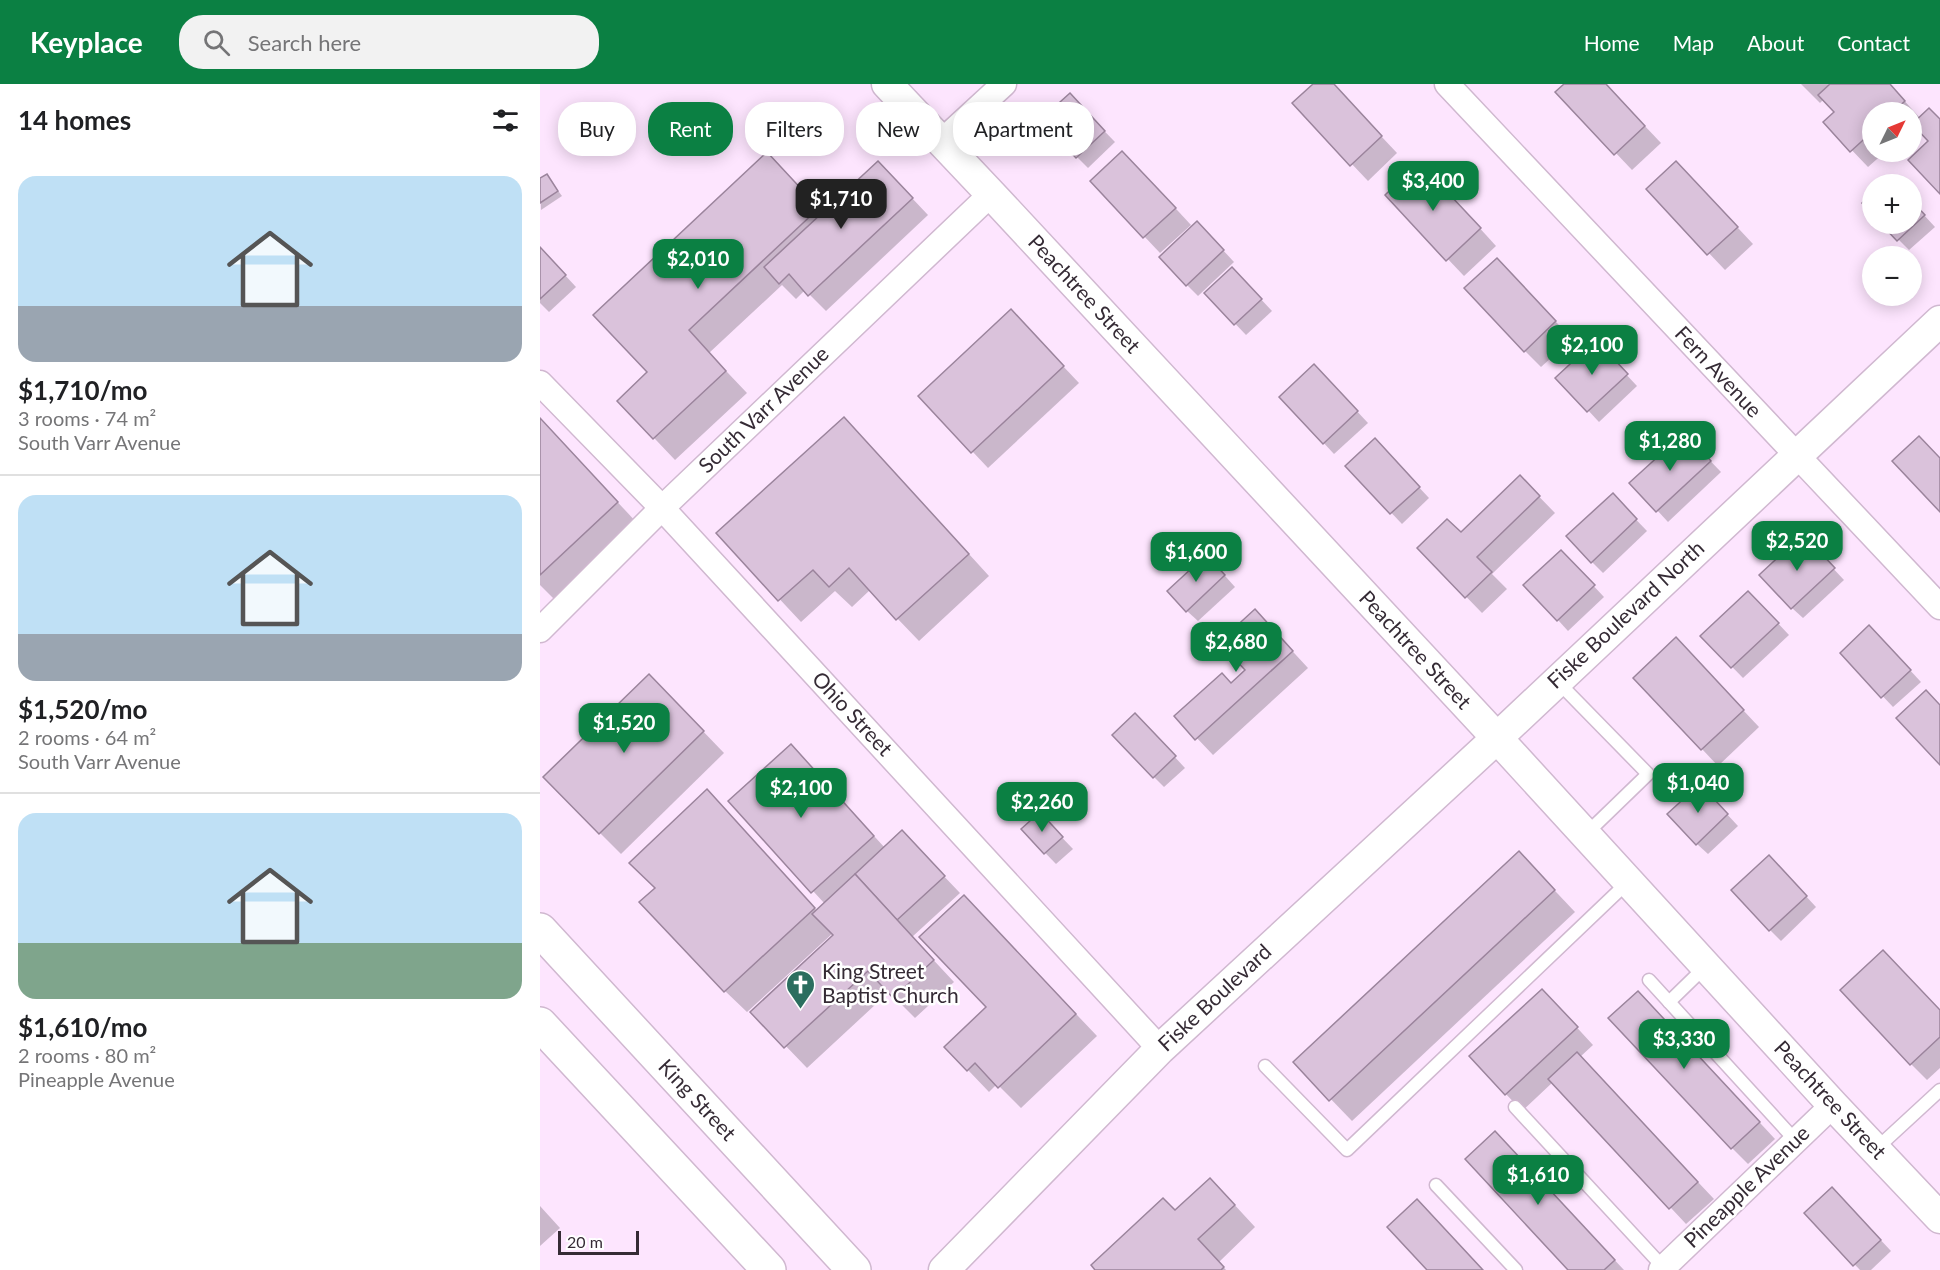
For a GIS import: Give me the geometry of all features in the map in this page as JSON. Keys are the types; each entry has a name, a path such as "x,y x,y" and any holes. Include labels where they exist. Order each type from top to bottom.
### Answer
{"main road":[{"name":"King Street","path":"540,930 854,1270"},
{"path":"540,1024 769,1270"}],"street":[{"name":"Peachtree Street","path":"887,84 904,102"},
{"path":"941,142 1004,84"},
{"name":"Fern Avenue","path":"1447,84 1940,607"},
{"name":"Peachtree Street","path":"941,142 1497,738 1833,1105 1940,1218"},
{"name":"South Varr Avenue","path":"540,630 662,508 991,194"},
{"name":"Fiske Boulevard North","path":"1497,738 1940,321"},
{"name":"Ohio Street","path":"540,383 662,508 1161,1049"},
{"name":"Fiske Boulevard","path":"945,1270 1161,1049 1497,738"},
{"name":"Pineapple Avenue","path":"1663,1269 1833,1105"}],"lane":[{"path":"1557,681 1648,774 1586,834"},
{"path":"1265,1066 1347,1150 1629,881"},
{"path":"1669,1002 1706,966"},
{"path":"1649,980 1796,1141"},
{"path":"1876,1149 1940,1090"},
{"path":"1515,1107 1663,1269"},
{"path":"1436,1185 1516,1270"}],"building":[{"path":"1313,84 1334,84 1382,136 1350,166 1292,103"},
{"path":"1564,84 1606,84 1645,126 1614,155 1555,92"},
{"path":"1830,84 1890,84 1905,101 1862,102 1862,141 1850,152 1823,122 1834,112 1818,95"},
{"path":"1070,93 1078,102 1060,102"},
{"path":"1929,108 1940,119 1940,194 1910,162 1922,162 1922,147 1928,141 1922,135 1922,115"},
{"path":"1094,119 1105,131 1094,141"},
{"path":"1122,151 1176,208 1143,238 1090,181"},
{"path":"763,156 771,156 819,208 689,330 726,371 653,439 617,401 647,372 593,315"},
{"path":"878,161 913,198 808,296 789,274 779,284 764,267"},
{"path":"1676,161 1738,227 1707,255 1646,189"},
{"path":"1419,162 1481,228 1446,261 1385,195"},
{"path":"547,174 558,191 540,203 540,178"},
{"path":"1197,221 1224,250 1186,286 1159,257"},
{"path":"1890,234 1905,234 1897,241"},
{"path":"540,247 566,275 540,299"},
{"path":"1497,258 1556,321 1524,352 1464,288"},
{"path":"1232,267 1262,299 1234,325 1204,293"},
{"path":"1011,309 1064,366 971,453 918,396"},
{"path":"1596,340 1628,374 1587,412 1555,378"},
{"path":"1314,364 1358,411 1323,444 1279,397"},
{"path":"844,417 969,554 896,620 849,568 829,587 813,570 778,601 716,533"},
{"path":"540,418 618,502 540,575"},
{"path":"1685,432 1711,461 1656,512 1629,483"},
{"path":"1919,436 1940,458 1940,512 1892,461"},
{"path":"1375,438 1420,487 1390,514 1345,466"},
{"path":"1520,475 1540,496 1477,557 1492,572 1465,598 1417,548 1447,519 1461,532"},
{"path":"1613,493 1637,519 1591,563 1566,536"},
{"path":"1803,534 1835,568 1791,609 1759,575"},
{"path":"1561,550 1595,585 1557,621 1523,585"},
{"path":"1206,555 1225,575 1186,612 1167,591"},
{"path":"1748,591 1779,623 1731,668 1700,636"},
{"path":"1255,609 1293,651 1195,740 1174,716 1222,673 1231,683 1245,670 1219,642"},
{"path":"1869,625 1911,670 1881,698 1840,653"},
{"path":"1676,637 1744,710 1701,750 1633,678"},
{"path":"649,674 704,731 599,834 543,777"},
{"path":"1926,690 1940,705 1940,765 1896,718"},
{"path":"1135,713 1176,756 1153,778 1112,735"},
{"path":"791,744 874,836 811,893 728,801"},
{"path":"1700,784 1728,814 1696,845 1667,814"},
{"path":"707,789 815,908 724,992 639,902 655,888 629,863"},
{"path":"1040,812 1063,837 1044,854 1021,829"},
{"path":"902,830 945,876 897,920 855,874"},
{"path":"1519,851 1555,890 1329,1101 1293,1062"},
{"path":"1769,855 1807,896 1769,931 1731,890"},
{"path":"855,874 934,960 893,998 868,971 784,1048 750,1012 833,935 812,914"},
{"path":"964,895 1076,1014 998,1088 975,1063 967,1071 944,1047 986,1007 919,937"},
{"path":"1883,950 1940,1010 1940,1037 1910,1065 1840,990"},
{"path":"1542,989 1578,1027 1505,1095 1469,1056"},
{"path":"1638,991 1760,1122 1731,1149 1608,1018"},
{"path":"1577,1052 1698,1182 1669,1209 1548,1079"},
{"path":"1495,1131 1615,1260 1604,1270 1568,1270 1465,1159"},
{"path":"1210,1178 1235,1205 1198,1239 1224,1267 1221,1270 1095,1270 1091,1265 1163,1198 1175,1210"},
{"path":"1832,1187 1881,1240 1853,1266 1804,1213"},
{"path":"1417,1199 1483,1270 1427,1270 1387,1227"}],"place":[{"name":"King Street Baptist Church","path":"801,1010"}]}
